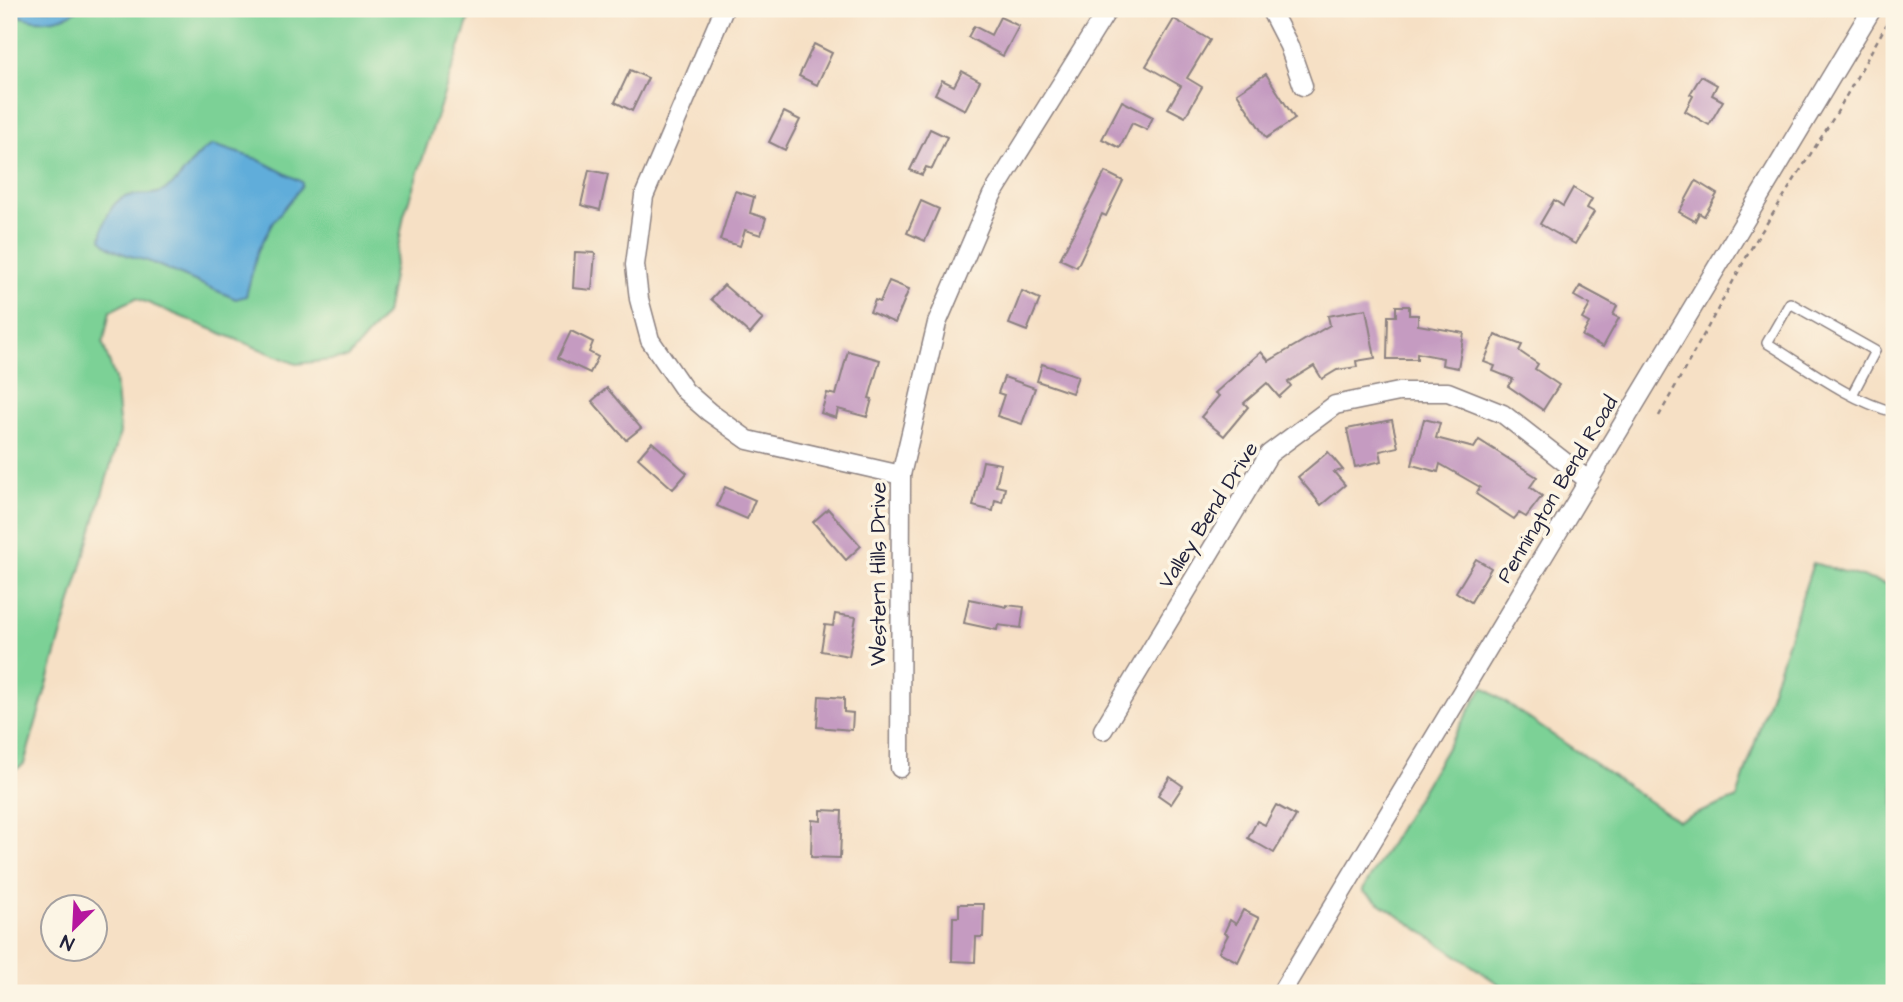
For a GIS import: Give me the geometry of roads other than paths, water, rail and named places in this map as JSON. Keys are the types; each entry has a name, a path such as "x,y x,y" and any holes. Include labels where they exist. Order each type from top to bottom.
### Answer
{"street":[{"path":"724,9 644,196 635,265 639,299 650,341 685,391 748,440 901,475"},
{"name":"Western Hills Drive","path":"900,768 901,475 937,323 992,195 1108,9"},
{"path":"1270,9 1289,46 1303,86"},
{"name":"Pennington Bend Road","path":"1282,993 1872,9"},
{"name":"Valley Bend Drive","path":"1103,730 1269,454 1335,405 1399,392 1448,392 1503,414 1588,481"}],"lane":[{"path":"1852,395 1875,351 1790,303 1767,344 1869,406 1894,412"}],"water":[{"path":"9,9 79,9 62,17 34,20"},
{"path":"213,145 257,159 302,182 302,186 273,222 258,250 246,296 236,299 150,262 117,251 101,239 107,218 119,200 128,196 161,192 176,182 205,149"}]}
